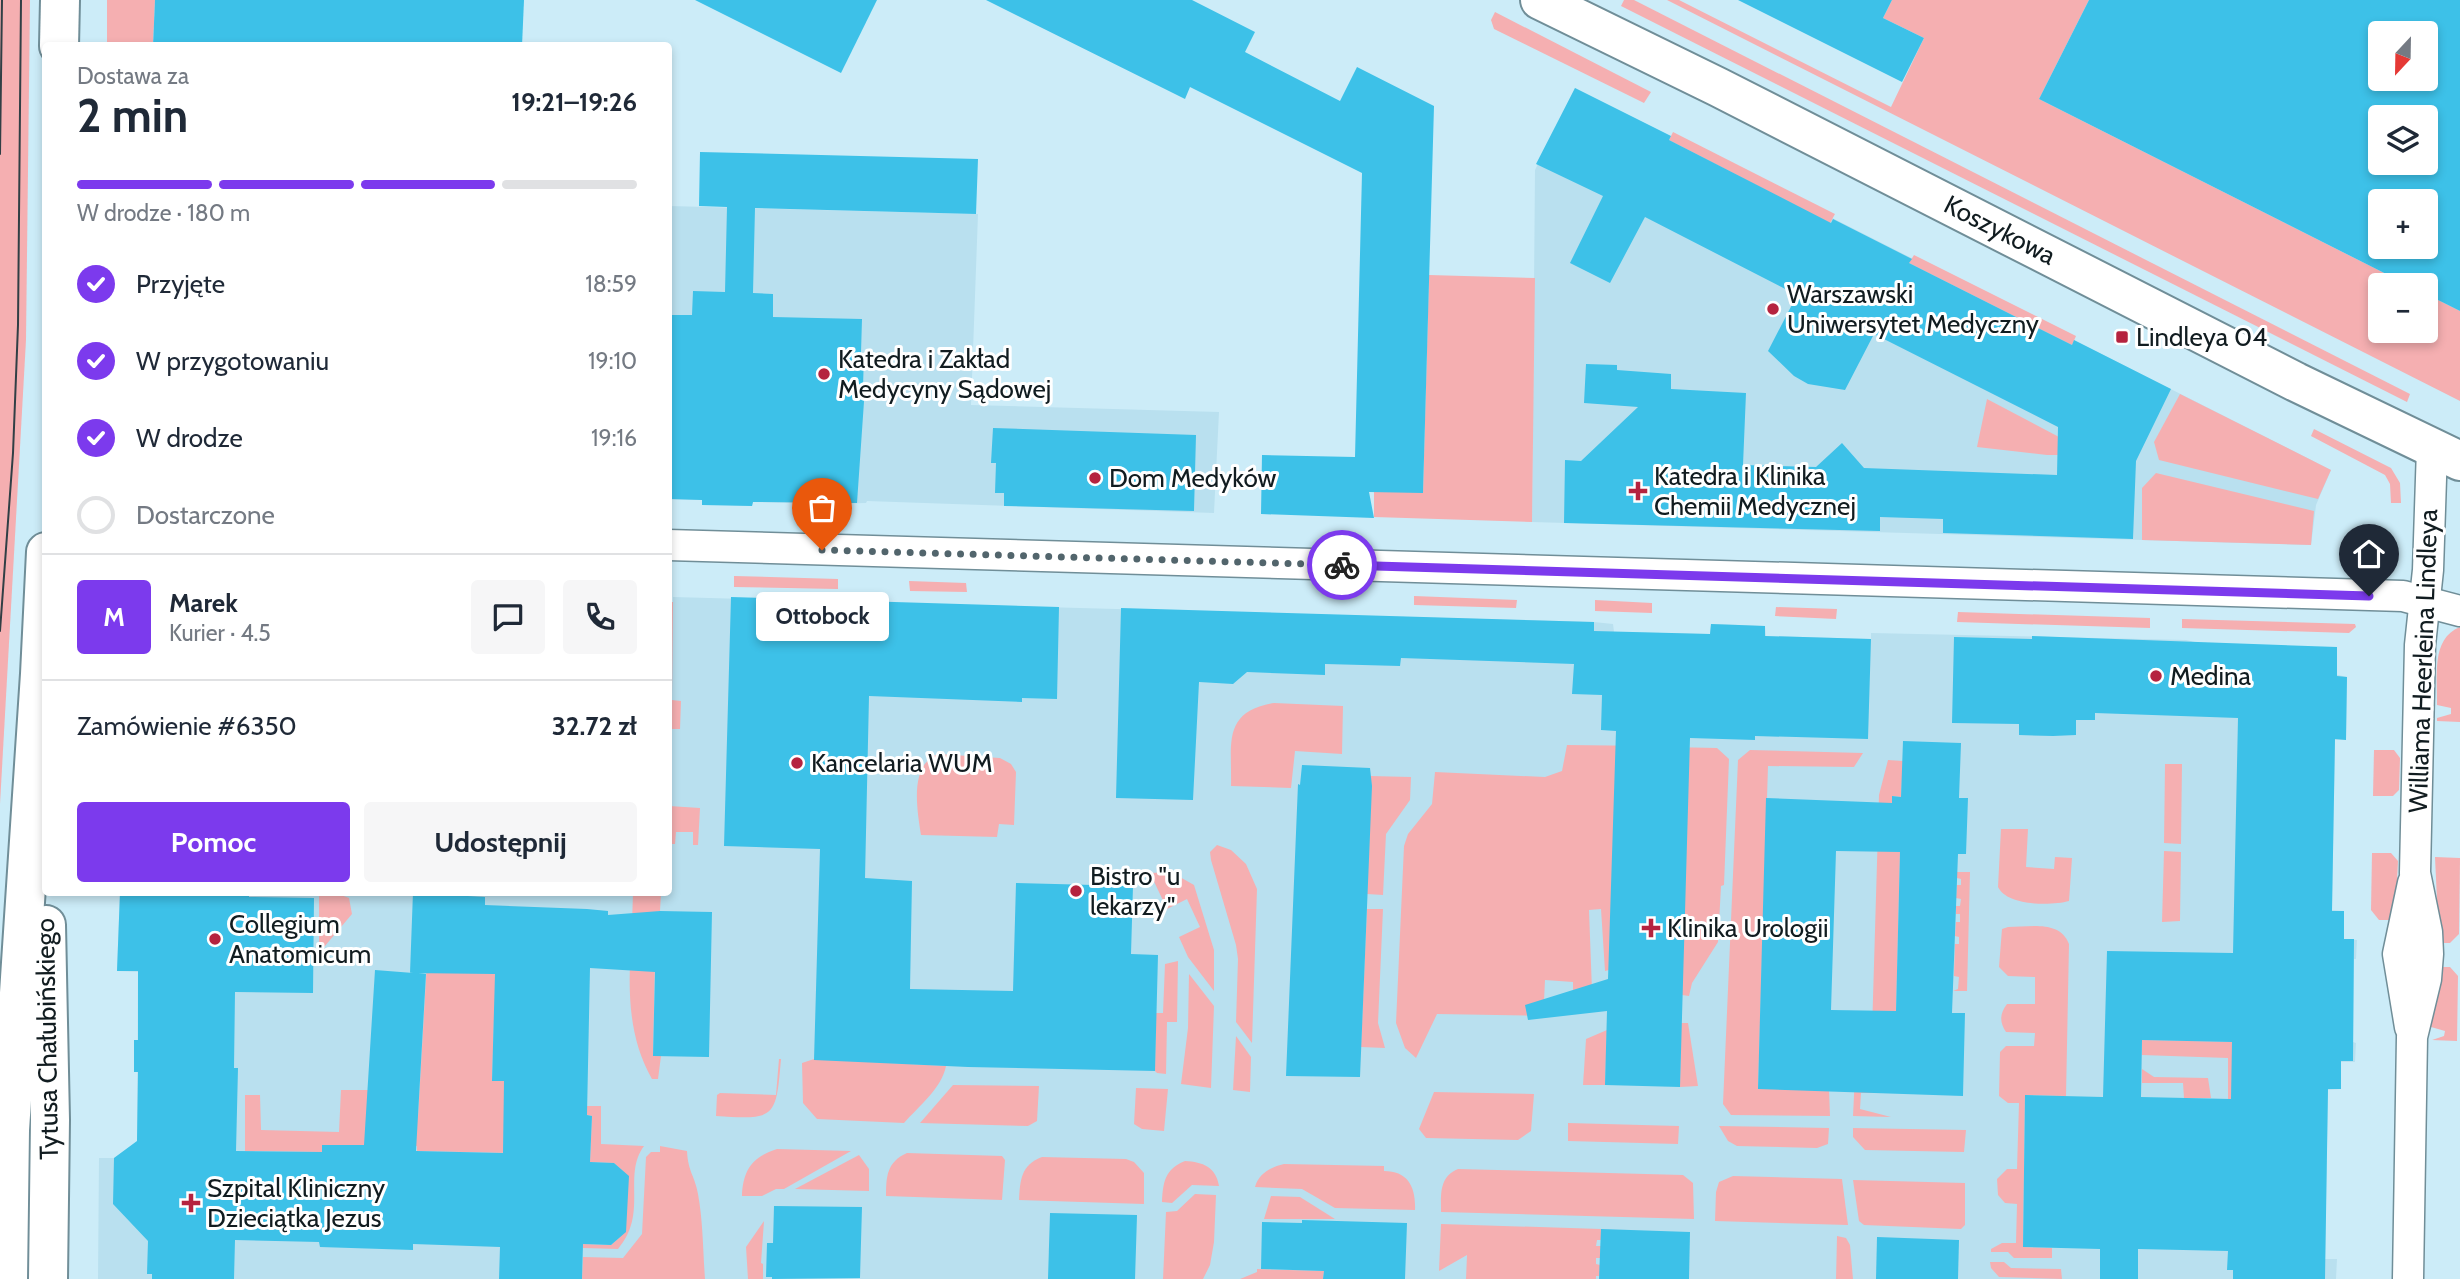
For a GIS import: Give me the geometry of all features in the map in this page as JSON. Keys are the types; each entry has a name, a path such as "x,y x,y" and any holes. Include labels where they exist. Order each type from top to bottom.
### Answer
{"main road":[{"path":"59,42 60,0"},
{"name":"Koszykowa","path":"1550,2 2297,382 2446,454"},
{"name":"Tytusa Chałubińskiego","path":"9,1279 10,1130 42,633"},
{"name":"Tytusa Chałubińskiego","path":"40,674 42,763"},
{"name":"Tytusa Chałubińskiego","path":"45,896 50,1120 48,1279"}],"street":[{"name":"Williama Heerleina Lindleya","path":"2408,1279 2412,1037 2398,954 2415,873 2420,645 2424,600 2446,454"},
{"path":"672,545 2403,596 2460,611"}],"shaded area":[{"path":"0,0 30,0 26,340 0,804"},
{"path":"107,0 155,0 153,42 107,42"},
{"path":"1624,0 1634,0 2410,394 2407,402 1621,6"},
{"path":"1667,0 1679,0 1891,107 1924,38 1883,18 1892,0 2089,0 2039,99 2384,273 2368,273 2368,343 2438,343 2438,300 2460,311 2460,401"},
{"path":"1495,12 1651,92 1644,103 1494,29 1491,20"},
{"name":"Warszawski Uniwersytet Medyczny","path":"1575,88 2331,470 2316,505 2311,545 1532,522 1535,170"},
{"path":"1673,132 1835,214 1830,223 1669,140"},
{"path":"672,206 978,214 971,405 1219,412 1214,513 867,501 823,504 753,502 752,506 702,504 702,500 672,499"},
{"path":"1914,255 2076,336 2072,345 1909,263"},
{"path":"1429,275 1535,278 1532,522 1374,517 1374,492 1423,492"},
{"path":"2180,394 2331,470 2318,499 2159,460 2154,442"},
{"path":"1987,399 2078,447 2077,455 2047,455 1977,447"},
{"path":"2314,429 2391,468 2400,483 2401,503 2391,503 2390,484 2385,475 2311,436"},
{"path":"2156,473 2314,511 2311,545 2142,540 2142,488"},
{"path":"734,576 838,579 838,589 734,587"},
{"path":"909,581 966,583 967,592 910,591"},
{"path":"1414,596 1517,600 1516,608 1414,605"},
{"path":"673,597 1594,622 1613,624 1614,632 1710,634 1711,624 1765,626 1766,636 1871,639 1871,633 2186,640 2347,677 2346,740 2335,740 2332,910 2344,911 2344,939 2357,940 2354,959 2353,1042 2356,1043 2355,1062 2341,1062 2341,1089 2328,1090 2325,1259 2337,1259 2336,1279 98,1279 99,1158 114,1158 137,1142 138,972 117,971 120,896 672,896"},
{"path":"1595,600 1652,603 1652,613 1595,611"},
{"path":"672,602 673,602 672,700"},
{"path":"1776,607 1837,609 1836,619 1775,616"},
{"path":"1958,612 2150,618 2150,628 1957,622"},
{"path":"2182,619 2355,624 2356,627 2349,633 2182,628"},
{"path":"2460,627 2460,722 2437,721 2437,718 2451,714 2451,708 2437,705 2440,650 2450,633"},
{"path":"672,700 681,701 680,729 672,729"},
{"path":"1274,703 1343,706 1342,754 1295,751 1291,788 1231,786 1231,743 1238,722 1257,707"},
{"path":"1567,745 1654,746 1609,970 1605,971 1601,909 1589,910 1592,991 1573,990 1573,982 1545,980 1544,1001 1552,1016 1437,1014 1416,1058 1405,1048 1396,1023 1404,846 1408,834 1432,804 1435,772 1545,777 1562,771"},
{"path":"1670,747 1717,748 1729,759 1724,885 1721,886 1718,942 1692,983 1689,996 1682,995"},
{"path":"1750,750 1863,753 1854,767 1768,766 1758,1088 1829,1090 1830,1116 1731,1115 1723,1104 1738,760"},
{"path":"2374,750 2394,750 2400,758 2399,790 2393,796 2373,796"},
{"path":"938,754 1000,758 1011,764 1016,772 1014,825 999,824 997,837 921,835 917,801 919,778 929,760"},
{"path":"1888,760 1903,761 1901,797 1893,796 1891,851 1900,852 1896,1011 1880,1093 1861,1093 1860,1109 1891,1117 1853,1116 1855,1075 1872,1032 1879,795"},
{"path":"2165,764 2182,764 2181,844 2164,843"},
{"path":"1370,776 1411,777 1410,800 1386,834 1383,895 1367,894"},
{"path":"672,806 700,808 698,845 693,845 693,832 676,832 675,844 672,844"},
{"path":"2001,829 2028,829 2026,867 2054,869 2055,857 2072,858 2069,901 2052,904 2030,903 2010,898 2003,893 1998,887"},
{"path":"1217,845 1231,850 1246,864 1257,889 1252,1043 1236,1022 1238,959 1211,860 1210,852"},
{"path":"2164,851 2181,852 2180,921 2162,922"},
{"path":"2372,853 2391,853 2398,861 2395,920 2379,920 2371,910"},
{"path":"2435,857 2460,858 2459,934 2450,943 2439,943"},
{"path":"1171,872 1194,885 1214,950 1214,991 1188,957 1179,937 1200,927 1187,899 1167,909 1150,873"},
{"path":"1957,872 1970,872 1967,991 1953,991 1958,989 1959,977 1954,976 1955,944 1959,944 1959,937 1955,936 1956,922 1960,922 1956,906 1960,906 1961,899 1956,898 1957,885 1961,885"},
{"path":"319,896 349,898 352,914 319,953"},
{"path":"633,896 661,896 660,911 656,912 653,1056 661,1056 658,1079 652,1079 635,1034 631,1012"},
{"path":"1367,909 1383,909 1378,1023 1385,1048 1361,1047"},
{"path":"2052,928 2065,936 2069,944 2066,1096 2025,1095 2023,1247 2052,1248 2052,1258 2014,1258 2008,1252 1991,1252 1991,1249 2002,1243 2016,1243 2017,1204 2005,1203 1998,1195 1997,1179 2007,1169 2017,1169 2019,1103 2008,1103 1999,1096 2000,1052 2006,1046 2034,1046 2035,1033 2006,1032 2002,1025 2002,1014 2007,1004 2035,1004 2035,977 2008,976 1999,967 2002,929"},
{"path":"1178,961 1177,1022 1167,1022 1166,1074 1157,1073 1156,1013 1163,1013 1165,964"},
{"path":"427,962 513,967 494,1020 492,1080 504,1081 504,1120 513,1153 417,1151 417,1146 323,1145 322,1152 245,1151 245,1095 260,1095 261,1130 339,1132 341,1090 368,1090 418,1117"},
{"path":"2438,967 2450,967 2458,976 2457,1041 2432,1040 2444,1036 2445,1031 2431,1027"},
{"path":"1189,974 1214,1006 1211,1088 1181,1084 1188,1028"},
{"path":"1681,1023 1688,1023 1698,1086 1680,1087"},
{"path":"1607,1030 1605,1085 1583,1085 1586,1039"},
{"path":"1236,1036 1251,1057 1250,1092 1233,1090"},
{"path":"2142,1040 2240,1042 2231,1099 2228,1099 2228,1058 2142,1055"},
{"path":"779,1059 777,1093 769,1111 751,1117 716,1116 717,1095 720,1093 776,1095"},
{"path":"814,1059 946,1066 935,1089 904,1123 817,1119 803,1103 802,1063"},
{"path":"2142,1069 2154,1077 2208,1078 2211,1098 2184,1098 2183,1083 2142,1083"},
{"path":"953,1085 1039,1086 1037,1121 1028,1126 920,1123"},
{"path":"1136,1088 1168,1089 1164,1131 1142,1129 1134,1124"},
{"path":"1434,1092 1534,1094 1531,1131 1518,1140 1426,1138 1419,1129"},
{"path":"587,1106 601,1106 601,1144 644,1146 635,1170 632,1222 618,1249 583,1248 583,1244 611,1245 621,1236 624,1172 614,1163 590,1162 592,1116 587,1115"},
{"path":"1568,1123 1679,1126 1678,1144 1568,1141"},
{"path":"1719,1126 1829,1128 1828,1144 1817,1148 1737,1146 1728,1141"},
{"path":"1853,1128 1966,1130 1964,1152 1865,1150 1853,1137"},
{"path":"660,1146 687,1151 700,1204 705,1279 582,1279 583,1257 623,1258 642,1234 646,1157 651,1152 660,1152"},
{"path":"777,1149 851,1151 784,1189 776,1189 762,1196 742,1196 744,1179 750,1166 761,1156"},
{"path":"907,1153 1002,1156 1005,1160 1002,1200 886,1196 889,1170 895,1161"},
{"path":"859,1155 869,1169 869,1191 795,1189"},
{"path":"1042,1157 1126,1159 1134,1162 1144,1173 1144,1204 1019,1200 1023,1174 1030,1164"},
{"path":"1185,1161 1208,1167 1215,1174 1219,1186 1192,1185 1172,1203 1162,1202 1166,1177 1173,1168"},
{"path":"1284,1164 1384,1166 1384,1171 1399,1174 1409,1182 1414,1194 1415,1210 1335,1208 1302,1189 1255,1187 1266,1171"},
{"path":"1458,1169 1683,1175 1693,1183 1694,1219 1441,1212 1444,1181"},
{"path":"1733,1176 1842,1179 1848,1225 1715,1221 1719,1182"},
{"path":"1853,1180 1965,1183 1965,1225 1961,1229 1864,1225 1859,1221"},
{"path":"1195,1194 1216,1195 1210,1265 1203,1279 1163,1279 1166,1212 1177,1211"},
{"path":"1271,1196 1300,1197 1335,1219 1264,1219"},
{"path":"764,1221 761,1263 763,1279 748,1279 746,1247"},
{"path":"1441,1224 1601,1229 1601,1240 1597,1240 1596,1246 1601,1246 1600,1258 1596,1258 1596,1264 1600,1265 1600,1276 1596,1276 1596,1279 1466,1279 1467,1255 1439,1271"},
{"path":"1837,1236 1846,1238 1850,1245 1853,1279 1836,1279"},
{"path":"1990,1262 2004,1262 2011,1268 2061,1269 2062,1279 1999,1277 1991,1268"},
{"path":"1257,1269 1324,1271 1323,1279 1240,1279 1257,1272"}],"building":[{"path":"155,0 524,0 522,42 153,42"},
{"path":"695,0 877,0 841,73"},
{"path":"986,0 1192,0 1255,32 1245,52 1340,101 1357,67 1434,106 1423,493 1369,492 1374,518 1261,514 1262,455 1355,457 1362,173 1190,87 1185,99"},
{"path":"1738,0 1892,0 1883,18 1924,38 1902,82"},
{"path":"2089,0 2460,0 2460,311 2438,300 2438,273 2384,273 2039,99"},
{"path":"1575,88 1671,136 1669,140 1831,223 1833,219 1912,259 1909,263 2072,345 2074,340 2171,389 2136,461 2133,539 1943,533 1943,519 1880,517 1880,531 1564,523 1565,460 1581,461 1638,407 1584,403 1586,364 1617,365 1617,370 1671,374 1671,389 1746,393 1743,465 1816,467 1842,443 1864,468 2057,475 2058,427 1874,334 1845,390 1808,384 1794,376 1768,351 1797,295 1645,217 1610,283 1570,263 1603,196 1536,164"},
{"name":"Katedra i Zakład Medycyny Sądowej","path":"700,152 978,159 976,214 755,208 753,293 773,294 773,317 862,319 861,353 864,354 865,387 857,503 753,502 752,506 702,505 702,500 672,499 672,315 692,315 693,291 725,292 727,207 699,206"},
{"name":"Dom Medyków","path":"993,428 1196,435 1194,511 1004,506 1004,493 995,493 996,463 991,463"},
{"path":"731,597 1059,607 1057,699 1022,698 1022,702 869,696 865,878 912,881 910,989 1013,991 1016,883 1133,886 1131,954 1158,955 1155,1071 814,1060 820,849 724,846"},
{"path":"1121,608 1594,622 1594,631 1710,634 1711,624 1765,626 1765,636 1871,639 1868,739 1755,736 1755,740 1690,738 1680,1087 1605,1085 1607,1011 1528,1020 1525,1005 1608,979 1616,731 1601,730 1602,695 1572,694 1574,664 1401,658 1400,666 1325,664 1325,675 1247,672 1233,684 1199,682 1193,800 1116,798"},
{"path":"2032,636 2337,647 2337,676 2347,677 2346,740 2335,739 2332,911 2344,911 2344,939 2354,939 2353,1061 2341,1061 2341,1089 2328,1089 2325,1279 2233,1279 2233,1270 2227,1270 2228,1251 2138,1249 2138,1279 2100,1279 2100,1249 2023,1247 2025,1095 2103,1097 2107,951 2233,953 2238,718 2095,713 2095,720 2076,720 2076,735 2053,736 2019,735 2019,724 1952,723 1954,637 2032,639","holes":["2142,1040 2232,1042 2231,1099 2141,1097"]},
{"path":"1903,741 1961,743 1959,798 1968,798 1966,854 1958,854 1952,1013 1965,1013 1963,1096 1758,1089 1766,798 1892,803 1892,796 1901,797","holes":["1836,851 1900,852 1896,1011 1831,1010"]},
{"path":"1302,765 1370,768 1372,786 1360,1077 1286,1076 1298,784 1300,785"},
{"path":"120,896 314,898 313,993 235,992 234,1068 238,1068 236,1151 322,1152 322,1145 364,1145 375,970 410,973 413,896 485,897 485,905 587,909 608,911 608,915 660,911 712,912 709,1057 653,1056 655,972 590,968 587,1115 592,1116 590,1162 614,1163 629,1176 626,1232 611,1245 583,1244 582,1279 499,1279 500,1247 413,1244 413,1250 320,1247 319,1242 235,1240 234,1279 152,1279 152,1274 147,1274 148,1241 113,1204 114,1158 137,1141 138,1072 134,1072 134,1040 138,1040 138,971 117,971","holes":["414,973 495,974 492,1081 504,1081 503,1153 416,1151 426,974"]},
{"path":"774,1206 862,1207 860,1278 766,1277 767,1243 773,1243"},
{"path":"1050,1213 1137,1215 1135,1279 1048,1279"},
{"path":"1302,1220 1407,1223 1405,1279 1323,1279 1324,1271 1261,1269 1262,1222 1302,1223"},
{"path":"1601,1229 1690,1232 1689,1279 1599,1279"},
{"path":"1877,1237 1959,1240 1958,1279 1876,1279"}],"tram line":[{"path":"0,154 2,0"},
{"path":"0,631 13,453 18,325 21,0"}],"way so far":[{"path":"822,550 1342,565"}],"place":[{"name":"Warszawski Uniwersytet Medyczny","path":"1773,309"},
{"name":"Lindleya 04","path":"2122,337"},
{"name":"Katedra i Zakład Medycyny Sądowej","path":"824,374"},
{"name":"Dom Medyków","path":"1095,478"},
{"name":"Katedra i Klinika Chemii Medycznej","path":"1638,491"},
{"name":"Ottobock","path":"822,550"},
{"name":"Medina","path":"2156,676"},
{"name":"Kancelaria WUM","path":"797,763"},
{"name":"Bistro \"u lekarzy\"","path":"1076,891"},
{"name":"Klinika Urologii","path":"1651,928"},
{"name":"Collegium Anatomicum","path":"215,939"},
{"name":"Szpital Kliniczny Dzieciątka Jezus","path":"191,1203"}],"route":[{"path":"1342,565 2369,596"}]}
